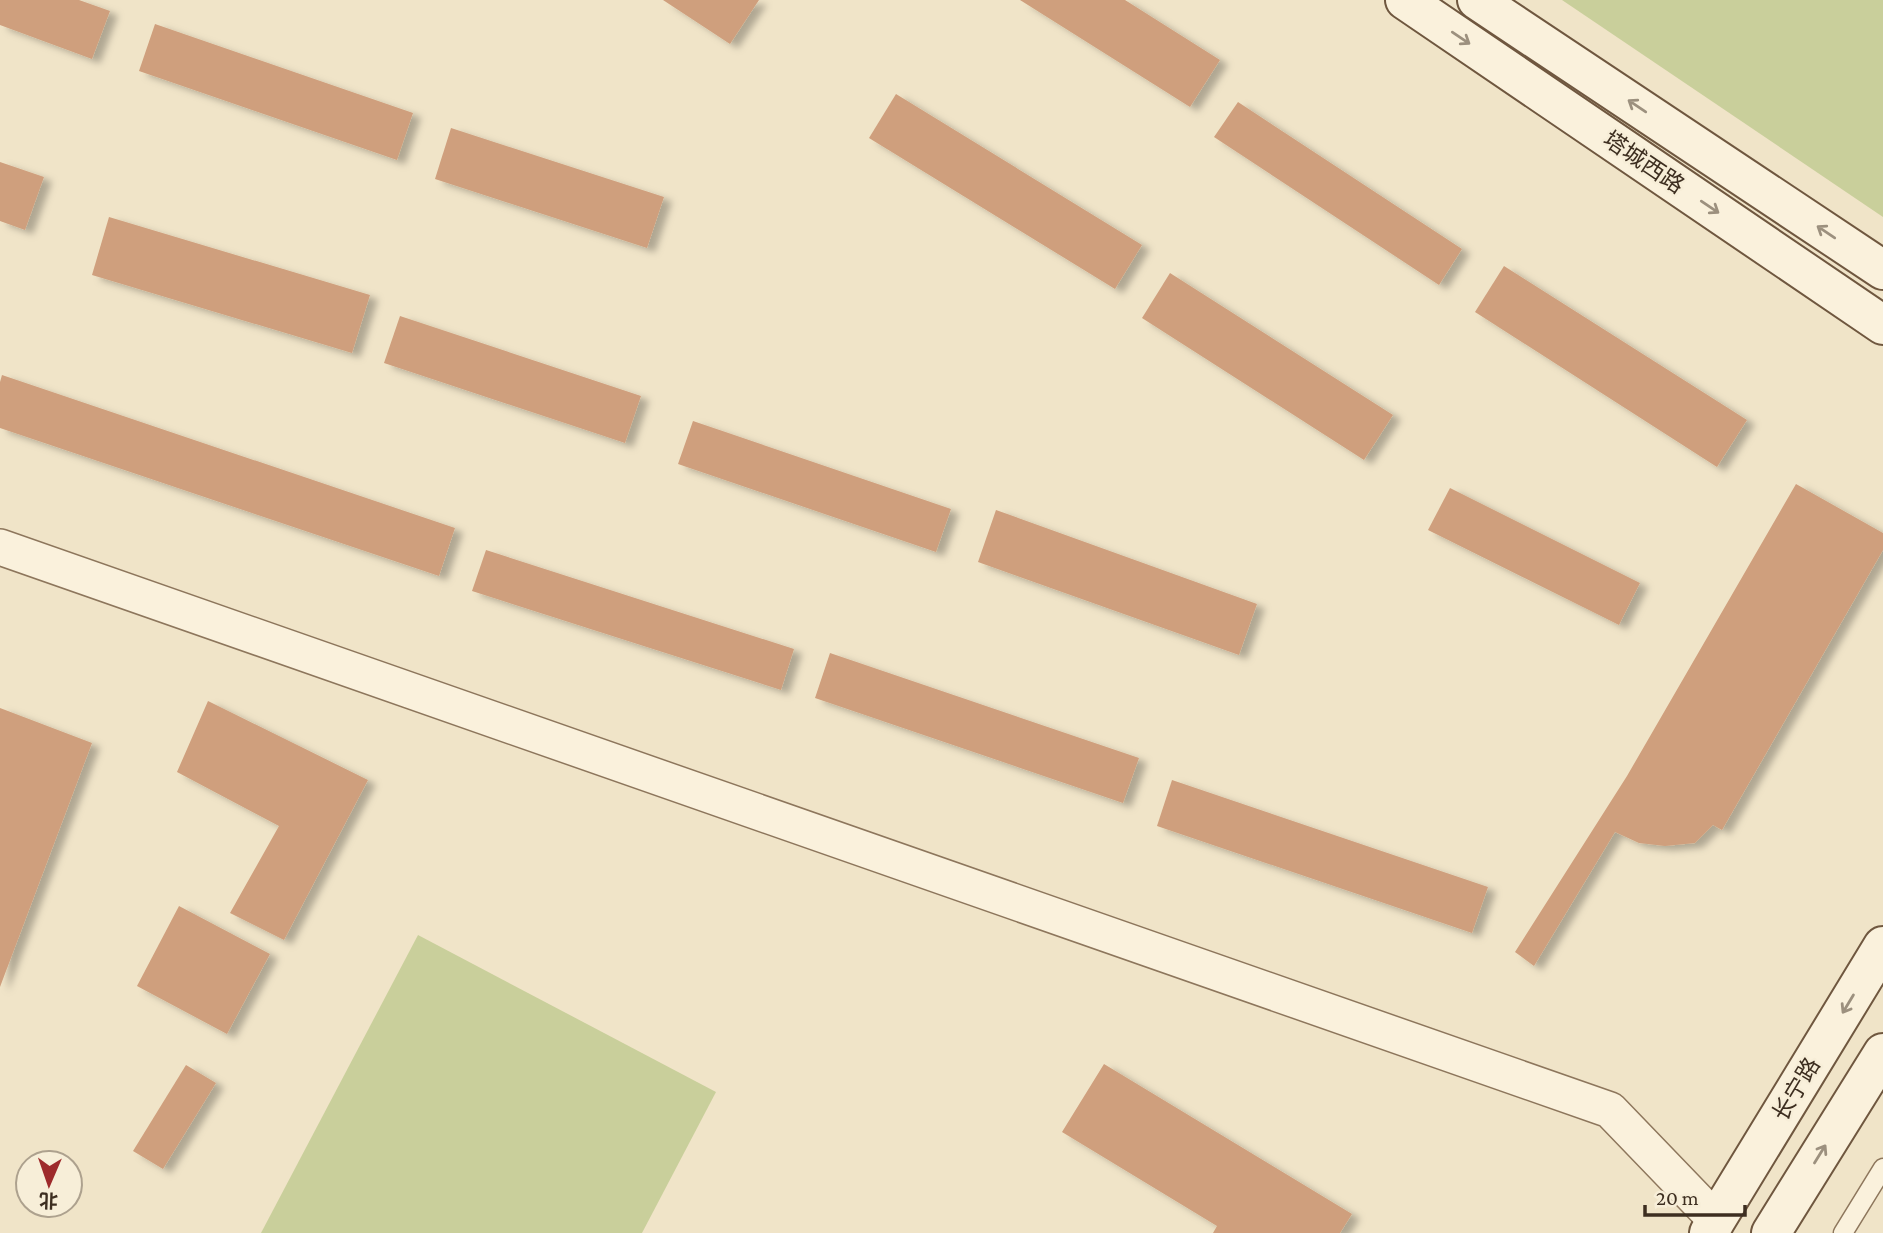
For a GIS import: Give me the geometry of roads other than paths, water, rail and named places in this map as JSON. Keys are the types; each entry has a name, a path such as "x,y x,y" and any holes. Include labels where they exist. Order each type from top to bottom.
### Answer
{"main road":[{"name":"塔城西路","path":"1405,0 1883,325"},
{"name":"塔城西路","path":"1477,0 1883,270"},
{"name":"长宁路","path":"1713,1226 1883,946"},
{"path":"1771,1233 1883,1054"}],"street":[{"path":"0,547 1610,1110 1713,1226"}],"lane":[{"path":"1843,1233 1883,1168"}]}
